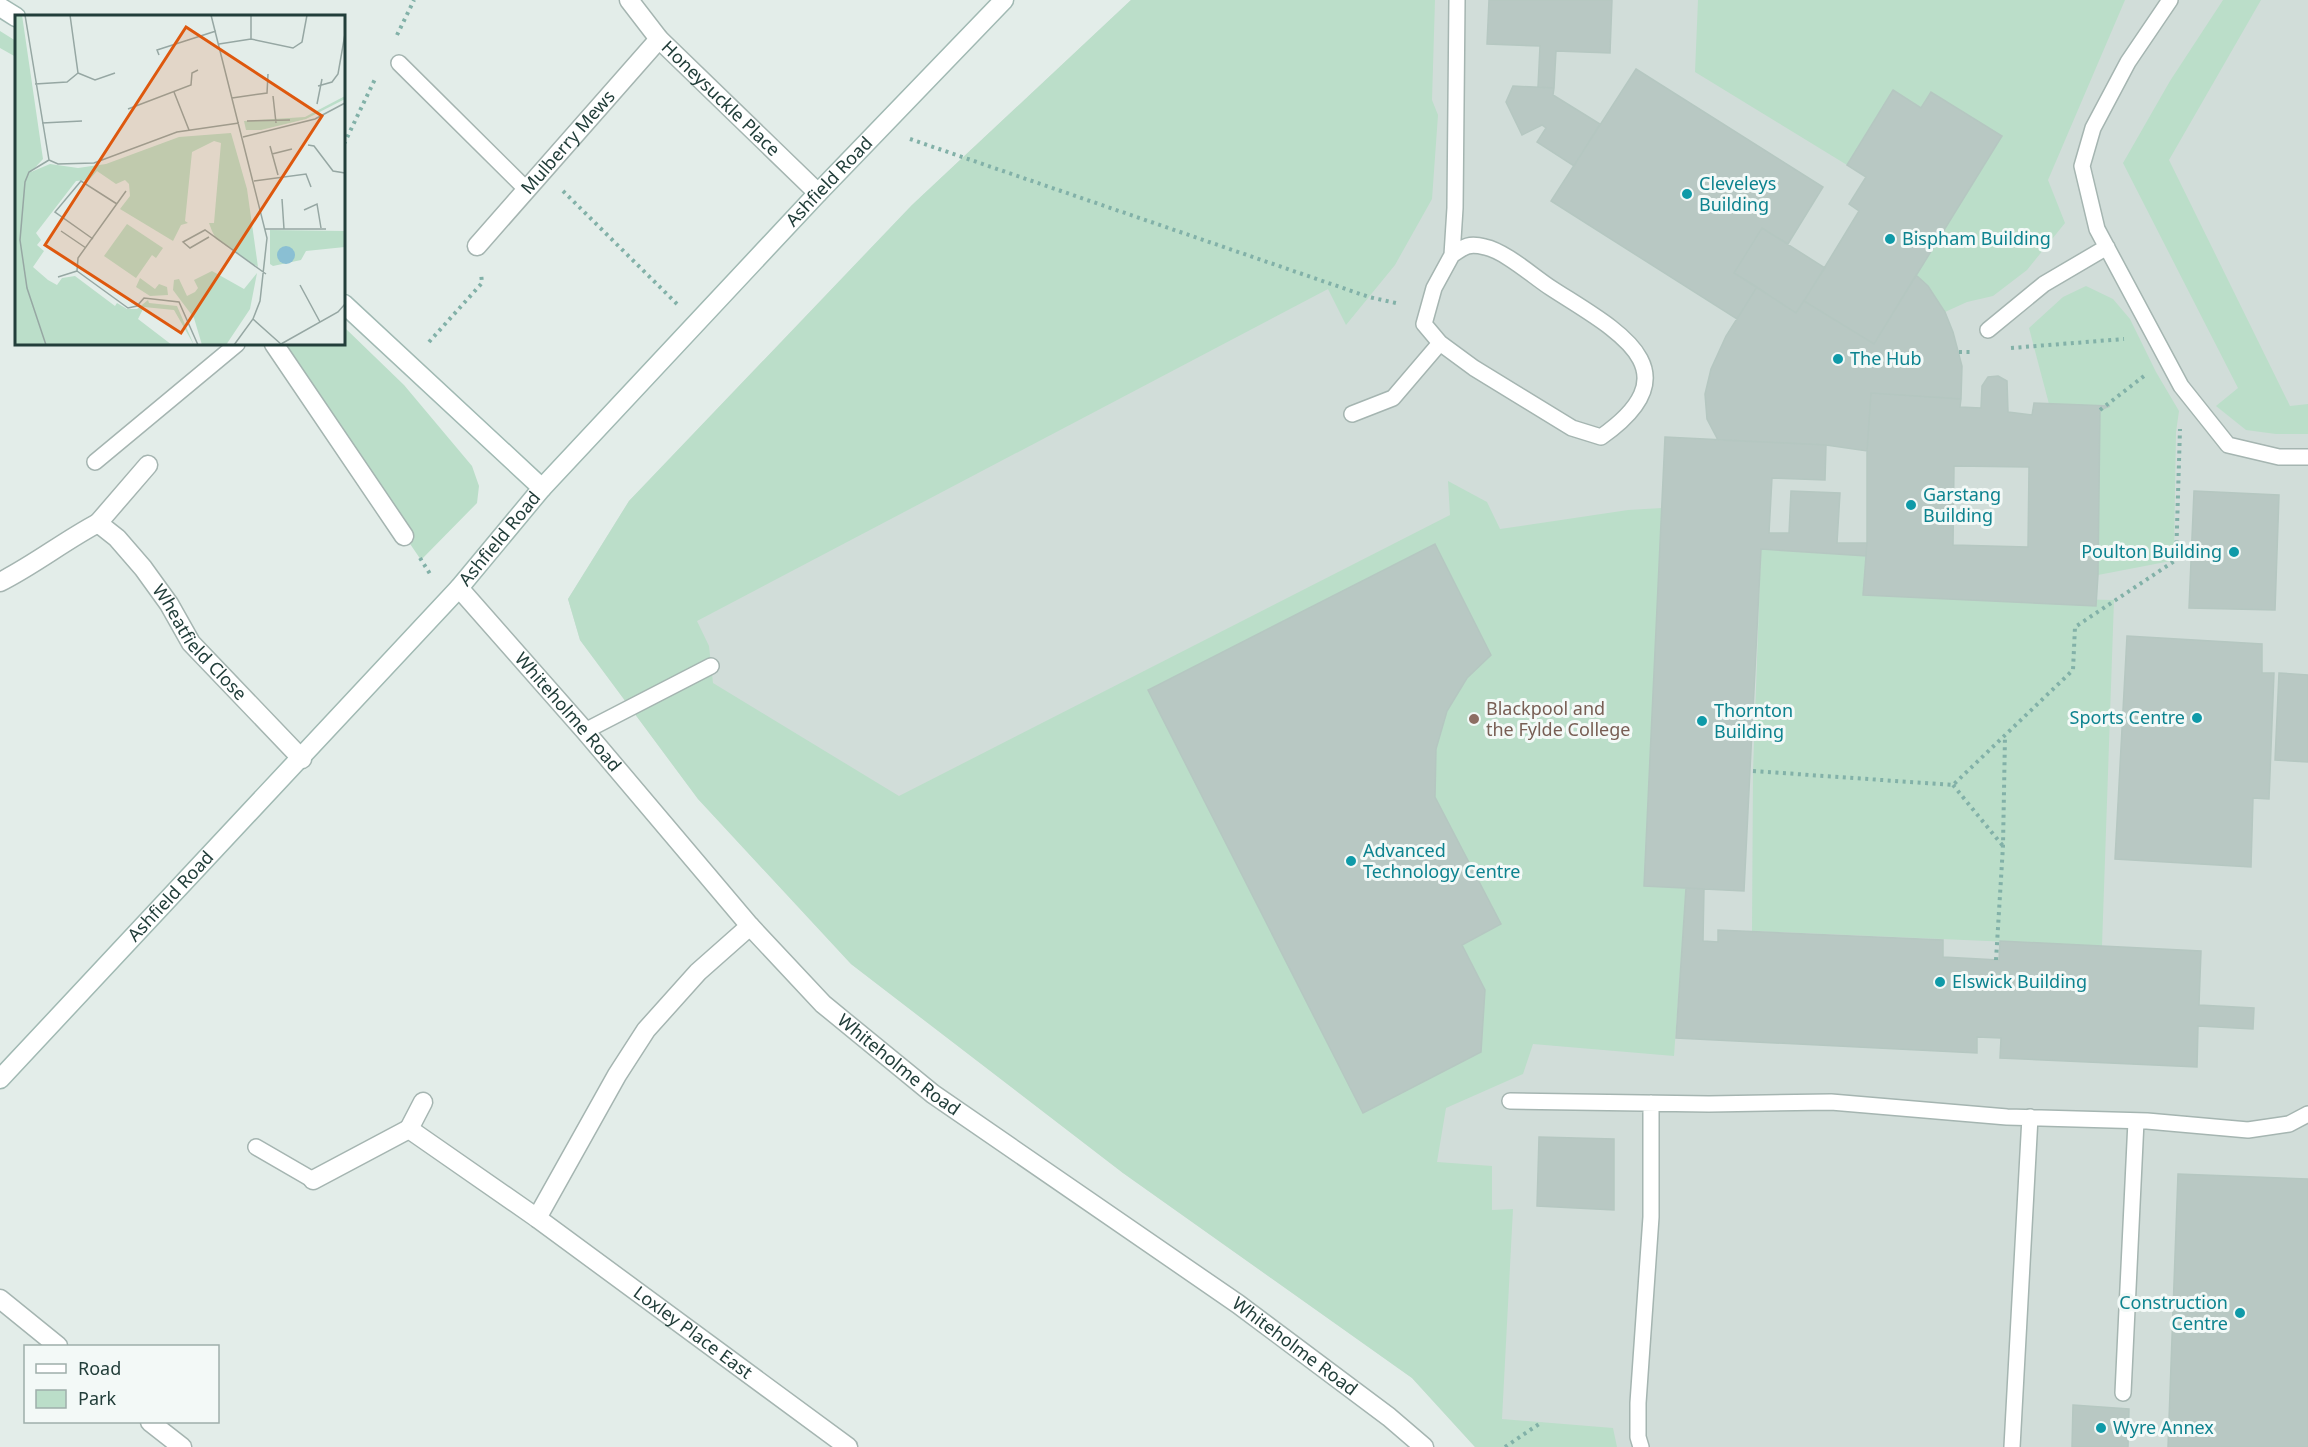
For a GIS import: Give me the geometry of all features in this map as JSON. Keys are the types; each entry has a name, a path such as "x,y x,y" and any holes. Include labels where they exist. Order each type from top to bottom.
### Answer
{"street":[{"name":"Honeysuckle Place","path":"629,0 659,39 819,193"},
{"name":"Ashfield Road","path":"0,1079 302,759 453,595 542,488 1004,0"},
{"path":"0,7 15,16"},
{"name":"Mulberry Mews","path":"477,246 659,39"},
{"path":"345,305 542,488"},
{"path":"275,345 405,536"},
{"path":"0,582 98,523 148,465"},
{"name":"Wheatfield Close","path":"98,523 117,538 143,568 169,604 191,643 302,759"},
{"name":"Whiteholme Road","path":"453,595 585,731 750,926 823,1004 933,1094 1238,1304 1389,1416 1424,1447"},
{"path":"537,1218 617,1074 646,1030 698,972 750,926"},
{"path":"313,1180 409,1129 423,1102"},
{"name":"Loxley Place East","path":"409,1129 537,1218 848,1447"},
{"path":"0,1299 56,1345"},
{"path":"151,1423 182,1447"}],"lane":[{"path":"1452,255 1467,245 1488,247 1515,262 1594,315 1631,345 1643,364 1647,379 1636,404 1619,424 1600,437 1572,428 1483,373 1440,343 1424,324 1434,288 1452,255 1455,208 1457,0"},
{"path":"2170,0 2127,62 2093,128 2082,166 2097,229 2181,386 2228,445 2279,457 2308,458"},
{"path":"399,63 527,190"},
{"path":"1988,330 2044,284 2107,247"},
{"path":"1352,414 1393,398 1440,343"},
{"path":"95,462 236,345"},
{"path":"585,731 711,666"},
{"path":"1510,1101 1831,1102 2248,1130 2289,1124 2308,1114"},
{"path":"1641,1447 1638,1437 1638,1403 1651,1217 1651,1103"},
{"path":"2012,1447 2030,1117"},
{"path":"2123,1393 2136,1121"},
{"path":"256,1147 313,1180"}],"path":[{"path":"880,129 1369,297 1428,311"},
{"path":"543,171 696,324"},
{"path":"409,365 482,283 477,246"},
{"path":"2005,349 2154,337"},
{"path":"1959,352 1982,351"},
{"path":"2100,410 2166,359"},
{"path":"1953,785 2073,670 2075,627 2176,560 2181,386"},
{"path":"405,536 453,595"},
{"path":"1996,960 2003,846 2005,735"},
{"path":"1753,771 1953,785 2003,846"},
{"path":"1505,1447 1542,1422"}],"shaded area":[{"name":"Blackpool and the Fylde College","path":"1131,0 2308,0 2308,1447 1475,1447 1412,1378 1123,1173 851,964 698,799 580,640 568,599 629,501 912,205"}],"green space":[{"path":"1131,0 1435,0 1432,100 1438,115 1432,199 1395,265 1346,325 1328,289 697,621 709,646 713,683 899,796 1450,515 1448,481 1487,502 1500,529 1628,510 1662,508 1644,886 1686,888 1674,1056 1533,1044 1523,1074 1446,1108 1437,1162 1492,1166 1492,1210 1513,1209 1502,1419 1613,1428 1617,1447 1475,1447 1412,1378 1123,1173 851,964 698,799 580,640 568,599 629,501 912,205"},
{"path":"1698,0 2125,0 2048,180 2065,223 2027,270 1993,296 1967,302 1945,312 1916,275 2002,136 1931,93 1921,108 1893,90 1847,165 1695,72"},
{"path":"2223,0 2261,0 2169,160 2290,406 2308,404 2308,434 2276,434 2246,430 2216,406 2238,388 2123,163 2170,81"},
{"path":"0,31 15,40 15,56 0,48"},
{"path":"2086,286 2113,299 2130,319 2156,372 2179,411 2176,432 2174,553 2176,560 2098,575 2100,410 2109,406 2049,404 2029,328 2063,297"},
{"path":"345,328 404,385 472,466 479,486 477,503 421,560 275,345 345,345"},
{"path":"1761,549 1866,556 1864,595 2114,600 2102,946 1752,931 1753,771"}],"building":[{"path":"1489,0 1612,0 1610,53 1556,51 1554,88 1538,87 1540,46 1487,44"},
{"name":"Cleveleys Building","path":"1636,69 1823,187 1788,244 1762,228 1734,273 1757,287 1737,319 1551,201"},
{"path":"1513,86 1554,88 1553,95 1600,124 1574,166 1537,142 1546,128 1542,125 1522,135 1506,102"},
{"name":"Bispham Building","path":"1893,90 1921,108 1931,92 2002,136 1874,344 1804,301 1859,211 1849,204 1866,177 1847,165"},
{"path":"1762,228 1825,268 1796,313 1734,273"},
{"name":"The Hub","path":"1916,275 1928,286 1945,312 1953,332 1962,366 1961,399 1871,393 1867,451 1826,445 1718,440 1707,419 1705,394 1711,369 1726,336 1757,287 1796,313 1804,301 1874,344"},
{"name":"Garstang Building","path":"1998,376 2007,381 2008,412 2032,415 2034,403 2110,406 2100,410 2096,606 1863,595 1867,543 1867,451 1871,393 1961,399 1960,407 1981,408 1982,386 1988,377","holes":["1954,466 2029,467 2028,547 1953,545"]},
{"name":"Thornton Building","path":"1665,437 1826,445 1825,480 1772,478 1769,533 1789,533 1791,491 1840,493 1837,543 1867,543 1866,556 1761,549 1744,891 1644,886"},
{"name":"Poulton Building","path":"2194,491 2279,495 2275,610 2189,608"},
{"name":"Advanced Technology Centre","path":"1435,544 1491,655 1467,678 1447,711 1436,749 1435,797 1501,924 1462,945 1485,990 1481,1052 1363,1113 1148,690"},
{"name":"Sports Centre","path":"2127,636 2262,644 2262,673 2274,673 2269,799 2253,798 2251,867 2115,859"},
{"path":"2279,673 2308,675 2308,762 2275,760"},
{"name":"Elswick Building","path":"1686,888 1704,889 1703,941 1718,942 1718,930 1943,940 1943,957 1999,960 2000,941 2201,951 2199,1005 2254,1008 2253,1029 2198,1026 2197,1067 2000,1058 2001,1038 1977,1037 1977,1053 1676,1038"},
{"path":"1539,1137 1614,1139 1614,1210 1537,1206"},
{"name":"Construction Centre","path":"2178,1174 2308,1179 2308,1447 2168,1447"},
{"name":"Wyre Annex","path":"2073,1405 2129,1409 2128,1447 2072,1447"}],"place":[{"name":"Cleveleys Building","path":"1687,194"},
{"name":"Bispham Building","path":"1890,239"},
{"name":"The Hub","path":"1838,359"},
{"name":"Garstang Building","path":"1911,505"},
{"name":"Poulton Building","path":"2234,552"},
{"name":"Sports Centre","path":"2197,718"},
{"name":"Blackpool and the Fylde College","path":"1474,719"},
{"name":"Thornton Building","path":"1702,721"},
{"name":"Advanced Technology Centre","path":"1351,861"},
{"name":"Elswick Building","path":"1940,982"},
{"name":"Construction Centre","path":"2240,1313"},
{"name":"Wyre Annex","path":"2101,1428"}]}
